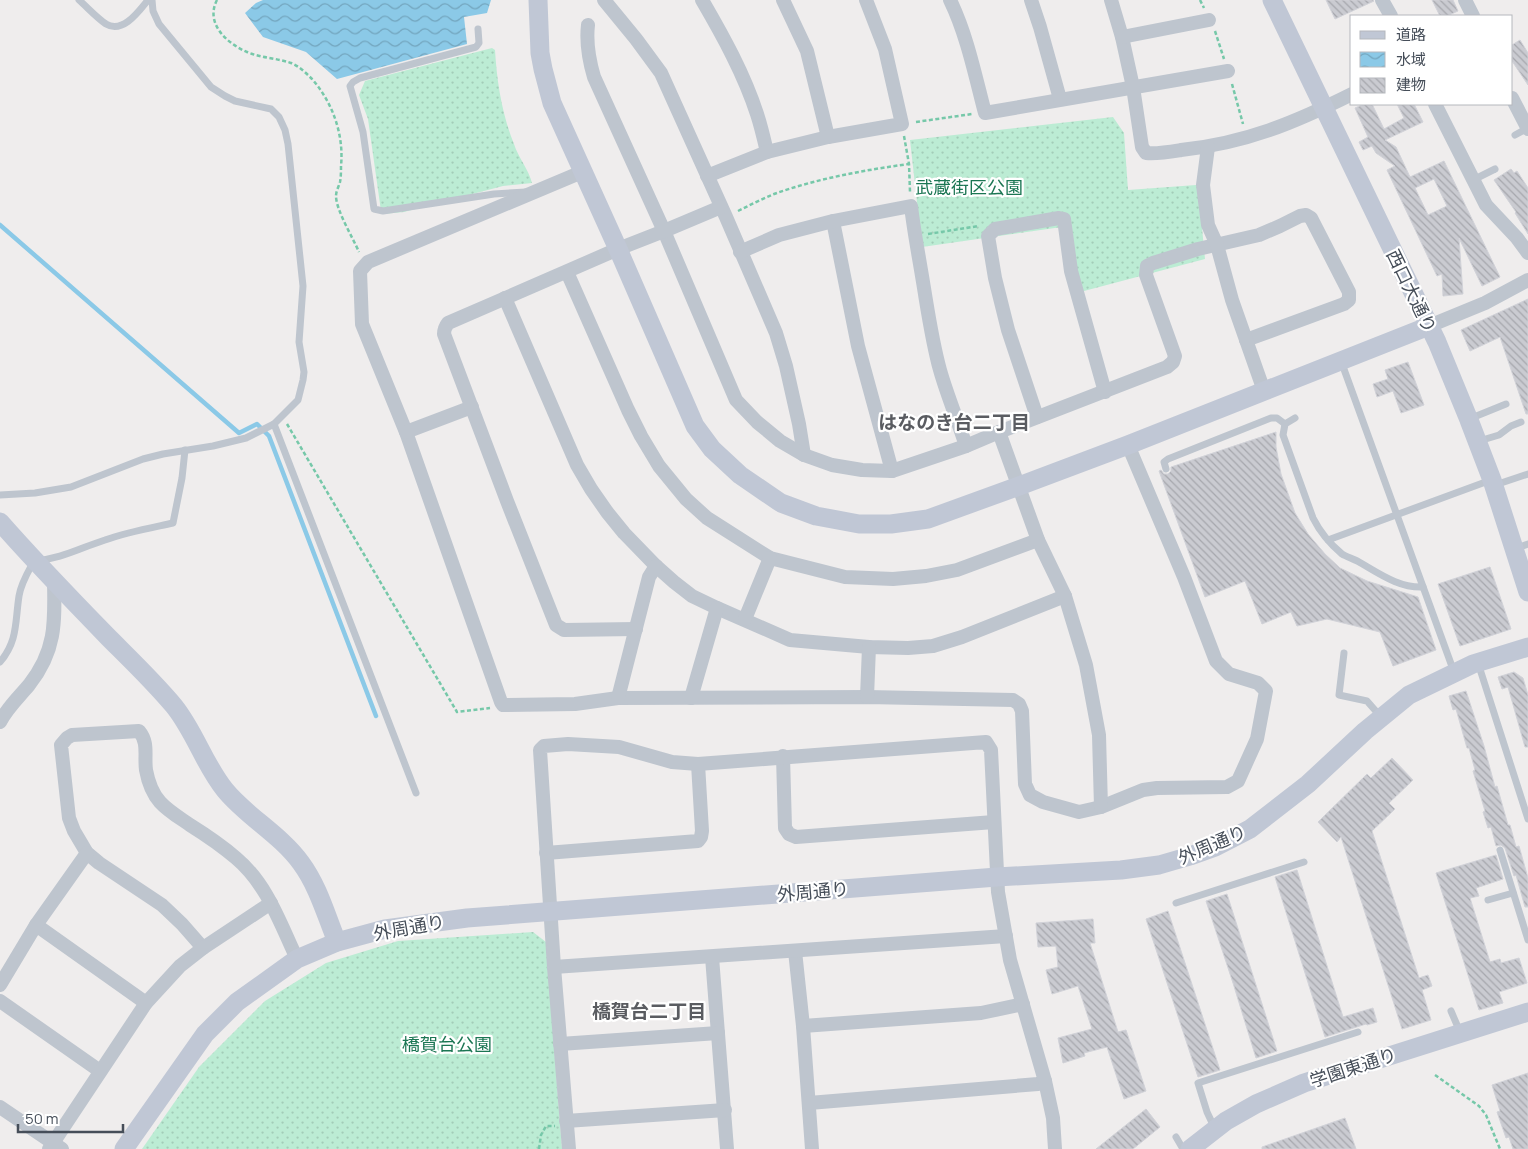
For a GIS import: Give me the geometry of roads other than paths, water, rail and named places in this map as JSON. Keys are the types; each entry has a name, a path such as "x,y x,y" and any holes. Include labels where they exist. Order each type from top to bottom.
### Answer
{"street":[{"path":"538,0 538,24 543,69 552,104 695,426 712,449 740,476 781,504 816,516 859,524 891,524 928,518 1128,445 1341,361 1485,303 1528,280"},
{"path":"604,0 661,73 723,212 776,333 786,366 804,455"},
{"path":"702,0 718,27 742,76 757,114 767,152"},
{"path":"783,0 807,51 828,137"},
{"path":"707,176 767,152 828,137 902,124 885,49 866,0"},
{"path":"950,0 969,53 985,113 1228,71"},
{"path":"1031,0 1060,100"},
{"path":"1110,0 1122,37 1133,87 1142,147 1146,153 1208,147 1246,138 1277,128 1350,95"},
{"name":"西口大通り","path":"1272,0 1429,326 1521,547 1528,592"},
{"path":"1383,0 1390,15"},
{"path":"1464,0 1472,15"},
{"path":"1122,37 1209,20"},
{"path":"588,25 588,52 594,77 664,232 736,400 756,422 780,442 804,455 832,465 862,470 892,471 966,446 1167,368 1173,362 1175,356 1146,275 1147,266 1171,257 1259,235 1306,215 1311,218 1349,292 1349,300 1344,304 1246,340"},
{"path":"1513,100 1528,129"},
{"path":"1436,105 1486,205 1523,235 1528,253"},
{"path":"1208,147 1203,185 1208,225 1217,245 1224,275 1264,391"},
{"path":"582,172 365,265 360,271 362,324 406,432 503,705 575,704 618,698 1013,700 1019,704 1022,711 1026,784 1030,795 1043,802 1079,812 1101,807 1143,790 1227,787 1238,781 1258,739 1266,691 1258,682 1230,674 1216,661 1184,577 1128,445"},
{"path":"740,252 780,236 833,221 911,206 914,236 927,311 940,372 966,446"},
{"path":"636,629 564,630 556,624 444,334 445,326 448,323 618,249 723,212"},
{"path":"1037,417 1008,330 995,278 988,236 995,229 1059,218 1064,219 1071,271 1105,392"},
{"path":"833,221 858,346 892,471"},
{"path":"567,272 628,410 659,466 686,499 707,518 770,558 845,577 893,579 926,576 957,570 1038,540"},
{"path":"505,298 586,481 624,533 656,566 692,596 790,640 868,647 908,648 933,646 962,637 1065,596"},
{"path":"406,432 472,407"},
{"path":"999,432 1038,540 1065,596 1086,665 1099,735 1101,807"},
{"path":"0,522 34,561 176,708 209,767 226,791 301,862 314,883 337,942"},
{"path":"745,619 770,558"},
{"path":"618,698 649,577 656,566"},
{"path":"0,722 40,670 48,652 54,634 54,581"},
{"path":"691,698 717,608"},
{"path":"867,698 868,647"},
{"name":"外周通り","path":"124,1149 204,1034 237,1002 297,959 337,942 409,925 467,918 997,877 1121,870 1159,864 1215,847 1250,829 1308,784 1381,717 1409,695 1478,662 1528,647"},
{"path":"203,948 162,904 86,853 77,838 69,818 61,745 66,738 72,735 139,730 145,738 146,770 153,792 160,802 172,813 237,859 249,870 262,886 297,959"},
{"path":"568,1149 546,853 540,750 544,746 568,744 619,747 672,762 698,764 783,756 986,742 991,750 998,892 1010,960 1045,1081 1053,1118 1055,1149"},
{"path":"783,756 785,828 789,834 796,837 994,822"},
{"path":"546,853 698,840 701,837 702,831 698,764"},
{"path":"0,985 36,926 86,853"},
{"path":"0,1107 54,1147 100,1071 146,1003 180,966 203,948 271,903"},
{"path":"36,926 146,1003"},
{"path":"554,967 1006,936"},
{"path":"795,951 803,1026 812,1149"},
{"path":"712,957 728,1149"},
{"path":"0,1001 100,1071"},
{"path":"803,1026 981,1013 1023,1004"},
{"name":"学園東通り","path":"1183,1143 1215,1129 1256,1104 1304,1083 1528,1012"},
{"path":"560,1044 718,1033"},
{"path":"809,1104 1038,1084 1045,1081"},
{"path":"566,1123 725,1110"}],"lane":[{"path":"79,0 107,24 114,26 128,22 148,0"},
{"path":"0,495 24,494 71,486 143,459 246,438 272,426 298,400 302,390 304,372 299,342 303,286 285,130 279,117 271,109 235,101 211,87 158,24 153,11 152,0"},
{"path":"478,28 479,43 476,47 360,78 352,82 350,86 363,132 374,209 383,211 494,194 536,191"},
{"path":"1515,135 1528,129"},
{"path":"1473,180 1495,169"},
{"path":"1341,361 1454,672"},
{"path":"1469,420 1506,404"},
{"path":"1166,469 1164,462 1168,459 1270,418 1277,418 1285,424"},
{"path":"1295,418 1285,424 1283,435 1300,486 1319,529 1344,555 1392,581 1412,587 1423,587"},
{"path":"1477,442 1499,435 1510,426 1522,422"},
{"path":"272,426 416,793"},
{"path":"0,662 13,641 18,616 19,596 24,580 34,561 50,560 126,533 173,523 182,478 185,450"},
{"path":"1328,540 1493,483 1528,474"},
{"path":"1344,653 1339,695 1367,701 1381,717"},
{"path":"1478,662 1528,819"},
{"path":"1500,850 1528,940"},
{"path":"1176,903 1304,862"},
{"path":"1488,900 1513,893"},
{"path":"1451,1011 1461,1033"},
{"path":"1215,1129 1207,1112 1198,1083 1358,1032"},
{"path":"1183,1143 1183,1149"}],"water":[{"path":"263,0 491,0 487,13 464,17 467,44 337,79 306,52 263,37 245,13 256,3"}],"waterway":[{"path":"0,225 239,433 257,424 269,436 376,716"}],"district":[{"name":"はなのき台二丁目","path":"954,422"},
{"name":"橋賀台二丁目","path":"649,1011"}],"park label":[{"name":"武蔵街区公園","path":"969,187"},
{"name":"橋賀台公園","path":"447,1044"}]}
